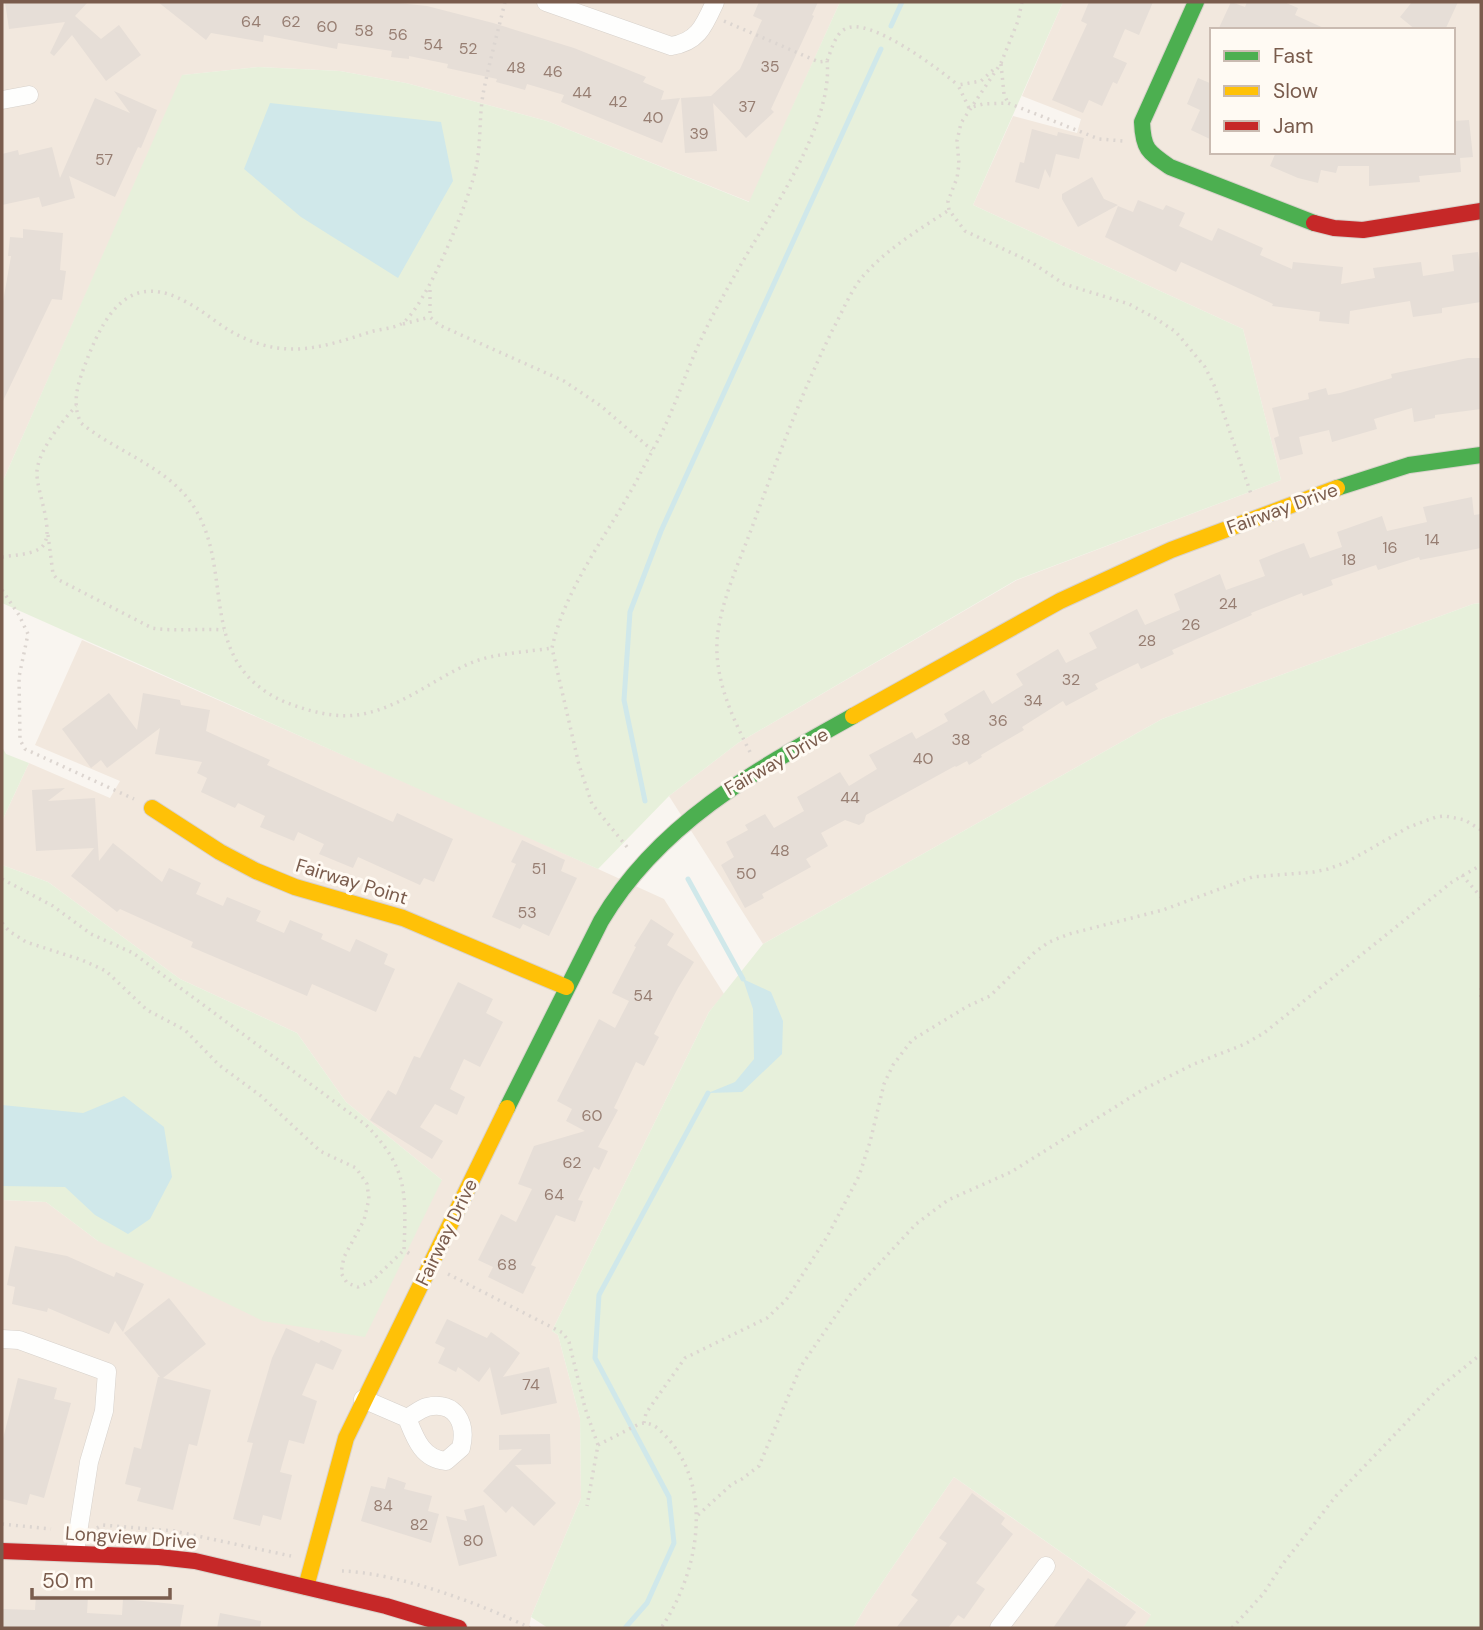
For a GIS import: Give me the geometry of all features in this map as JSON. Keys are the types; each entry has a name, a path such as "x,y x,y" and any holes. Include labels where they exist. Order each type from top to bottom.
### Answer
{"street":[{"path":"546,2 671,46 687,44 701,30 712,8"},
{"path":"1196,2 1142,122 1143,142 1151,154 1170,167 1278,212 1334,228 1363,230 1481,211"},
{"path":"2,100 29,94"},
{"name":"Fairway Drive","path":"306,1587 346,1438 363,1399 566,987 605,915 625,884 643,864 705,805 760,768 1060,601 1171,550 1361,480 1409,466 1481,455"},
{"name":"Fairway Point","path":"152,808 220,852 256,871 295,887 402,918 566,987"},
{"path":"2,1339 19,1340 107,1373 104,1411 89,1462 75,1552"},
{"path":"363,1399 407,1418"},
{"name":"Longview Drive","path":"2,1550 75,1552 195,1561 386,1606 459,1628"},
{"path":"999,1628 1046,1566"}],"path":[{"path":"401,324 430,288 472,187 477,163 483,93 505,2"},
{"path":"1022,2 1018,21 1001,63 961,123 957,141 959,164 948,201 949,210 965,231 1031,262 1063,284 1129,304 1176,332 1205,367 1214,386 1251,494"},
{"path":"712,8 819,62 827,61"},
{"path":"643,864 592,804 579,765 552,648 555,634 586,566 669,418 698,346 739,267 792,177 818,118 828,77 827,61 841,30 850,26 883,36 914,52 958,85 969,108"},
{"path":"958,85 981,82 1001,63"},
{"path":"1001,63 1003,94 1008,103"},
{"path":"969,108 983,104 1008,103 1099,139 1143,142"},
{"path":"760,768 748,749 721,687 717,660 718,638 729,588 778,456 818,360 850,296 863,275 881,258 949,210"},
{"path":"430,288 430,317"},
{"path":"552,648 475,662 375,712 354,715 328,715 303,709 256,685 245,674 233,654 224,630 203,522 191,502 156,471 81,423 76,405 78,383 99,329 114,307 127,296 148,291 170,294 188,302 240,337 292,351 323,348 430,317 448,330 564,381 601,405 653,450"},
{"path":"76,405 60,424 38,463 38,485 53,573 57,579 152,628 224,630"},
{"path":"2,557 42,548 48,535"},
{"path":"2,590 28,634 19,677 20,740 25,749 152,808"},
{"path":"598,1445 642,1423 646,1413 685,1358 767,1318 786,1300 827,1237 859,1176 884,1084 893,1065 912,1040 990,996 1049,942 1069,934 1163,910 1252,877 1328,869 1347,862 1409,827 1436,817 1465,820 1481,830"},
{"path":"698,1515 732,1484 759,1466 801,1366 822,1332 850,1295 916,1223 948,1200 1011,1172 1144,1089 1264,1033 1462,875 1481,865"},
{"path":"1462,875 1481,897"},
{"path":"2,879 53,906 91,934 133,953 366,1125 385,1145 398,1167 406,1207 404,1251 372,1281 358,1287 347,1283 341,1273 344,1256 364,1220 369,1199 367,1184 356,1168 320,1151 261,1096 219,1065 185,1030 147,1010 106,971 82,960 26,942 2,923"},
{"path":"1481,988 1481,1001"},
{"path":"404,1251 563,1333 569,1342 585,1408 598,1445 587,1506"},
{"path":"1232,1628 1264,1593 1282,1565 1336,1496 1440,1387 1481,1354"},
{"path":"642,1423 659,1429 681,1454 693,1485 698,1515 683,1587 661,1628"}],"shaded area":[{"path":"2,2 840,2 750,202 547,121 406,83 340,71 258,67 183,75 2,483"},
{"path":"1063,2 1481,2 1481,603 1162,719 763,944 669,796 738,743 1017,580 1281,480 1243,329 973,205 1013,116 1077,133 1081,119 1022,96"},
{"path":"82,640 664,899 724,994 709,1012 552,1331 558,1335 580,1418 581,1498 531,1617 529,1628 2,1628 2,1200 46,1202 98,1241 442,1180 346,1102 297,1033 180,979 48,882 2,865 2,821 29,763 110,798 120,781 35,745"},
{"path":"954,1477 1152,1616 1143,1628 853,1628"}],"green space":[{"path":"840,2 1063,2 973,205 1243,329 1281,480 1016,580 738,743 669,796 598,869 2,603 2,483 182,75 258,67 340,71 406,83 547,121 749,202"},
{"path":"1481,603 1481,1628 1143,1628 1151,1615 954,1477 853,1628 548,1628 531,1617 581,1498 580,1418 558,1335 552,1331 709,1012 763,944 1162,719"},
{"path":"2,747 6,754 29,763 2,821"},
{"path":"2,865 48,882 180,979 297,1033 346,1102 442,1180 365,1337 263,1321 98,1241 46,1202 2,1200"}],"water":[{"path":"270,103 441,122 453,181 398,278 301,217 244,169"},
{"path":"743,979 771,992 783,1021 782,1054 742,1092 708,1093 735,1082 754,1059 753,1009"},
{"path":"124,1096 164,1127 172,1177 150,1219 128,1234 95,1215 65,1187 2,1186 2,1105 83,1113"}],"building":[{"path":"5,2 88,2 75,16 101,39 119,25 141,55 106,81 72,35 54,56 50,53 65,22 9,29"},
{"path":"158,2 388,2 427,6 574,48 646,77 643,82 664,91 661,100 680,98 662,143 561,102 564,95 527,84 525,90 496,82 497,79 447,68 448,64 409,56 409,59 391,57 392,51 338,43 337,49 264,35 263,42 211,33 206,40"},
{"path":"759,2 818,2 771,109 774,112 746,138 713,103 717,151 685,153 681,98 711,96 740,69 762,20 753,16"},
{"path":"1089,2 1153,2 1139,35 1125,29 1113,57 1127,63 1117,84 1113,82 1102,106 1089,100 1083,113 1052,100 1087,24 1081,21"},
{"path":"1231,2 1245,7 1247,2 1284,2 1298,8 1295,15 1324,28 1219,28"},
{"path":"1412,2 1458,2 1446,28 1414,28 1400,17"},
{"path":"1198,78 1210,83 1210,139 1191,130 1200,110 1187,104"},
{"path":"114,91 157,110 141,148 138,147 115,197 69,176 75,198 42,207 39,197 2,205 2,154 18,150 19,155 52,147 60,178 95,98 130,113"},
{"path":"1469,120 1473,157 1460,158 1461,172 1419,176 1420,182 1369,186 1369,166 1338,166 1336,173 1321,170 1318,183 1270,166 1275,154 1455,154 1455,121"},
{"path":"1032,129 1057,136 1058,132 1084,138 1079,159 1056,154 1050,178 1045,169 1039,189 1015,182 1020,162 1024,163"},
{"path":"1092,177 1104,199 1118,205 1078,227 1062,199 1062,194"},
{"path":"1138,200 1163,210 1166,205 1185,213 1179,226 1212,241 1218,228 1263,248 1260,255 1292,269 1293,262 1343,267 1341,284 1375,278 1373,268 1421,262 1423,276 1454,271 1452,255 1478,252 1481,302 1442,308 1442,313 1413,317 1410,301 1350,311 1349,324 1319,321 1320,312 1272,306 1273,304 1181,262 1176,272 1105,237 1118,206 1133,212"},
{"path":"23,229 63,233 60,270 66,271 62,300 52,299 2,403 2,301 11,256 8,256 10,237 23,238"},
{"path":"1468,358 1481,358 1481,409 1435,415 1435,418 1414,422 1412,408 1374,419 1377,429 1332,442 1329,430 1299,437 1303,454 1280,460 1274,438 1279,436 1272,408 1309,399 1308,393 1326,388 1328,395 1340,393 1392,378 1391,374"},
{"path":"1472,497 1474,515 1481,514 1481,548 1420,560 1419,557 1378,570 1376,565 1331,580 1333,585 1303,596 1302,593 1251,613 1252,615 1172,650 1174,654 1141,669 1138,663 1095,684 1098,689 1066,706 1063,701 969,765 967,761 955,766 866,815 864,822 859,825 845,820 821,833 828,846 806,859 811,867 762,894 764,898 745,908 721,865 734,857 726,842 748,830 745,825 765,814 774,828 804,811 797,797 840,772 849,786 877,769 869,755 912,732 916,739 948,721 944,714 984,690 992,704 1023,685 1016,674 1058,649 1066,663 1097,648 1089,633 1137,609 1145,625 1180,610 1174,594 1220,574 1226,590 1265,576 1259,560 1284,550 1304,543 1310,558 1342,547 1337,532 1382,516 1387,531 1427,522 1423,507"},
{"path":"109,693 137,730 143,693 180,700 181,705 210,710 206,731 270,760 267,765 393,822 397,813 453,839 434,882 424,878 420,885 358,857 353,868 319,854 324,844 298,832 294,841 260,827 265,816 238,803 235,808 201,792 207,778 197,773 202,762 155,754 160,728 107,768 101,760 91,768 62,729"},
{"path":"65,788 48,801 95,798 99,861 113,843 162,882 169,868 201,883 196,894 223,906 227,897 261,911 256,921 284,933 290,920 323,934 321,939 350,952 356,939 388,954 384,964 395,969 376,1012 312,984 307,996 191,947 193,942 120,909 117,912 71,876 94,848 36,851 32,790"},
{"path":"522,840 565,860 561,871 577,878 549,936 523,924 520,929 492,917 516,864 511,862"},
{"path":"651,919 674,934 667,945 694,962 654,1034 659,1037 644,1066 636,1062 614,1108 618,1110 598,1147 608,1151 599,1170 594,1167 578,1200 583,1201 575,1222 556,1215 531,1265 536,1267 523,1294 488,1277 493,1267 478,1260 501,1214 516,1222 532,1189 518,1184 534,1146 585,1131 566,1121 572,1109 557,1101 599,1019 615,1028 629,1001 612,993 636,947 634,946"},
{"path":"458,982 493,999 486,1013 503,1022 480,1067 464,1059 450,1089 465,1097 457,1115 435,1104 420,1127 443,1141 432,1159 370,1120 388,1090 396,1095 414,1056 420,1058"},
{"path":"15,1246 67,1256 114,1277 116,1272 144,1284 123,1332 115,1321 109,1334 48,1308 47,1312 12,1304 15,1287 7,1285"},
{"path":"169,1298 206,1344 163,1378 211,1390 197,1446 189,1444 173,1510 137,1501 141,1488 125,1484 134,1447 141,1449 160,1377 124,1333"},
{"path":"447,1319 487,1338 491,1332 520,1353 503,1377 549,1367 557,1403 501,1415 490,1367 479,1382 458,1367 456,1372 438,1363 445,1348 435,1343"},
{"path":"286,1328 342,1350 333,1370 316,1363 302,1395 317,1401 304,1444 289,1440 280,1472 292,1475 281,1520 263,1515 260,1526 233,1519 253,1443 247,1442 272,1358"},
{"path":"18,1378 57,1388 54,1399 71,1403 44,1498 30,1494 27,1505 2,1499 2,1443"},
{"path":"550,1434 551,1464 515,1465 556,1503 534,1526 512,1506 506,1513 483,1491 522,1449 499,1450 499,1435"},
{"path":"388,1477 406,1483 404,1489 432,1496 428,1511 439,1514 431,1543 361,1521 371,1486 385,1489"},
{"path":"972,1493 1005,1518 1001,1524 1013,1534 976,1583 985,1589 964,1619 958,1615 948,1628 896,1628 918,1600 911,1595 947,1543 939,1538"},
{"path":"484,1505 497,1556 459,1566 446,1516 467,1521 464,1510"},
{"path":"1088,1578 1136,1612 1124,1628 1053,1628"},
{"path":"36,1595 88,1597 87,1613 122,1615 123,1599 184,1605 180,1628 2,1628 2,1609 35,1610"},
{"path":"220,1613 261,1621 260,1628 217,1628"}],"waterway":[{"path":"891,26 902,2"},
{"path":"645,801 624,700 630,612 661,531 881,49"},
{"path":"688,879 743,979"},
{"path":"625,1628 647,1603 674,1543 669,1497 595,1358 599,1295 708,1093"}],"traffic: fast":[{"path":"1196,2 1142,122 1145,144 1170,167 1314,223"},
{"path":"1337,488 1409,465 1481,455"},
{"path":"507,1108 601,921 651,855 712,802 781,757 853,716"}],"traffic: slow":[{"path":"853,716 1060,601 1171,550 1337,488"},
{"path":"152,808 220,852 256,871 295,887 403,918 566,987"},
{"path":"306,1587 346,1438 507,1108"}],"traffic: jam":[{"path":"1314,223 1334,228 1363,230 1481,211"},
{"path":"2,1551 159,1557 195,1561 386,1606 459,1628"}]}
